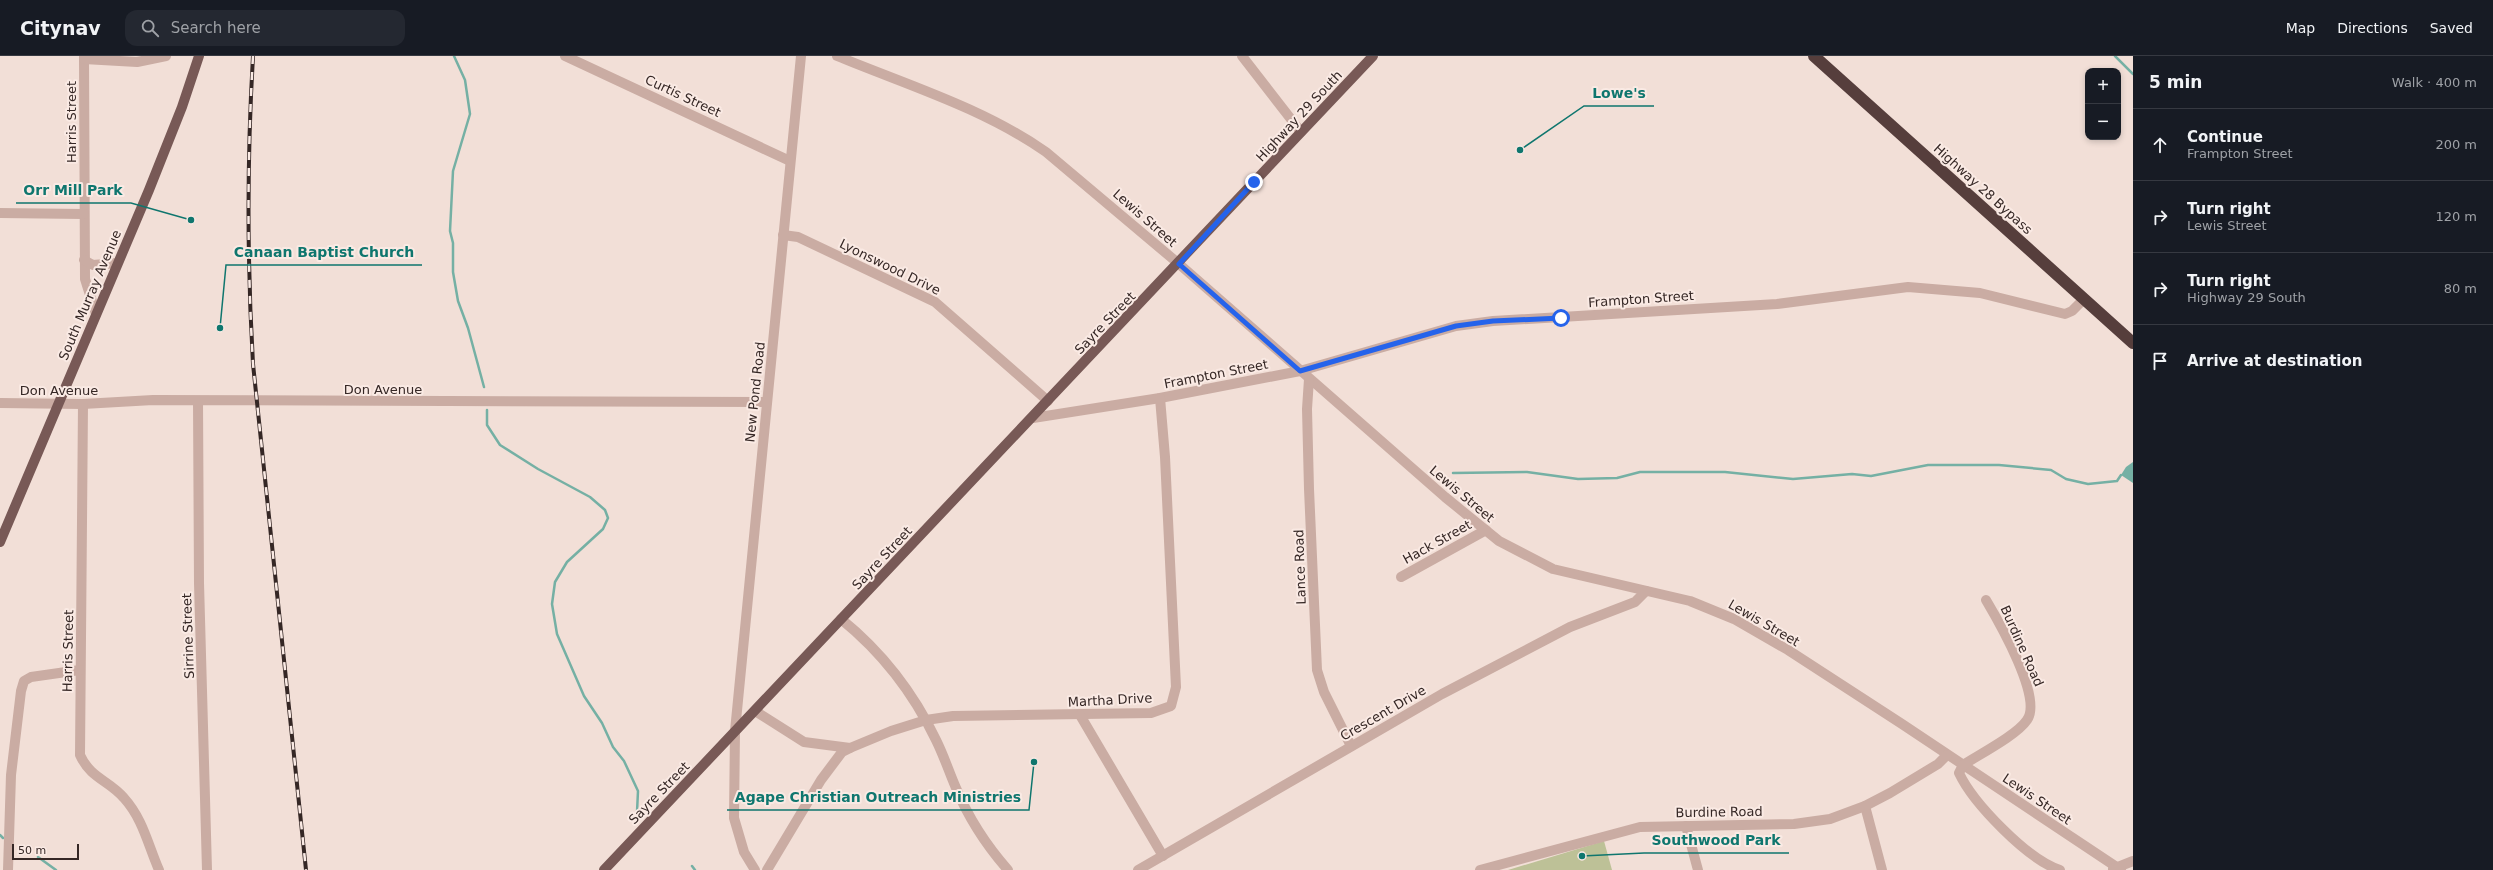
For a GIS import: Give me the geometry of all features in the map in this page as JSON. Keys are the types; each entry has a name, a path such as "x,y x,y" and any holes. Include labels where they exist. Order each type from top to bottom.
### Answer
{"highway":[{"name":"Highway 28 Bypass","path":"1814,56 2133,343"}],"main road":[{"name":"South Murray Avenue","path":"0,542 182,107 199,56"},
{"name":"Highway 29 South","path":"1179,264 1373,56"},
{"name":"Sayre Street","path":"604,870 1179,264"}],"street":[{"path":"84,58 137,62 166,56"},
{"name":"Curtis Street","path":"565,56 790,161"},
{"name":"New Pond Road","path":"755,870 744,852 734,818 735,731 801,56"},
{"name":"Lewis Street","path":"836,56 982,115 1025,137 1069,169 1309,379 1486,530 1516,551 1553,569 1690,601 1734,619 1788,650 1963,765 2116,869"},
{"path":"1242,56 1301,132"},
{"name":"Harris Street","path":"84,58 84,260 88,292 96,314"},
{"path":"0,213 84,214"},
{"name":"Lyonswood Drive","path":"783,235 798,237 935,302 1048,401"},
{"path":"84,260 93,265 116,263"},
{"name":"Frampton Street","path":"1033,418 1160,398 1300,371 1456,326 1486,322 1777,304 1908,288 1980,292 2065,314 2072,311 2084,299"},
{"name":"Lance Road","path":"1309,379 1307,409 1317,670 1324,692 1351,746"},
{"name":"Martha Drive","path":"767,870 821,780 842,752 867,740 926,720 967,715 1080,715 1151,713 1171,706 1176,694 1165,457 1160,398"},
{"name":"Don Avenue","path":"0,403 83,404 153,400 767,402"},
{"name":"Sirrine Street","path":"198,401 199,583 207,870"},
{"name":"Harris Street","path":"83,404 83,583 80,670 80,755 93,774 123,796 140,819 160,870"},
{"name":"Hack Street","path":"1401,577 1486,530"},
{"name":"Crescent Drive","path":"1138,870 1351,746 1538,642 1570,627 1635,602 1646,591"},
{"name":"Burdine Road","path":"1963,765 2020,728 2031,713 2030,692 2006,637 1986,600"},
{"path":"841,619 882,656 907,688 926,720 976,828 1008,870"},
{"path":"8,870 11,774 21,691 24,681 31,677 80,670"},
{"path":"755,710 804,742 850,748"},
{"path":"1080,715 1098,749 1163,856"},
{"name":"Burdine Road","path":"1480,870 1640,827 1808,823 1830,819 1864,806 1933,767 1947,755"},
{"path":"1963,765 1959,773 1963,781 1985,809 2029,852 2048,868 2060,870"},
{"path":"1864,806 1882,870"},
{"path":"1686,826 1698,870"},
{"path":"2116,869 2133,861"}],"green space":[{"path":"1604,841 1612,870 1508,870"}],"water":[{"path":"2133,462 2133,483 2121,475 2126,467"}],"waterway":[{"path":"454,56 465,80 470,114 453,171 450,231 453,243 453,272 458,301 468,328 484,387"},
{"path":"2115,56 2133,74"},
{"path":"487,410 487,425 500,445 538,469 590,497 605,510 608,518 603,529 567,562 555,582 552,604 557,634 584,696 602,723 613,747 624,761 638,791 637,812"},
{"path":"1453,473 1527,472 1578,479 1617,478 1640,472 1725,472 1793,479 1852,474 1871,476 1928,465 1999,465 2051,470 2066,479 2088,484 2117,481 2121,475"},
{"path":"0,835 3,838"},
{"path":"38,857 56,870"},
{"path":"692,866 695,870"}],"railway":[{"path":"253,56 248,210 253,364 306,870"}],"place":[{"name":"Lowe's","path":"1520,150"},
{"name":"Orr Mill Park","path":"191,220"},
{"name":"Canaan Baptist Church","path":"220,328"},
{"name":"Agape Christian Outreach Ministries","path":"1034,762"},
{"name":"Southwood Park","path":"1582,856"}],"route":[{"path":"1254,182 1179,264 1300,371 1418,339 1456,326 1493,321 1561,318"}]}
